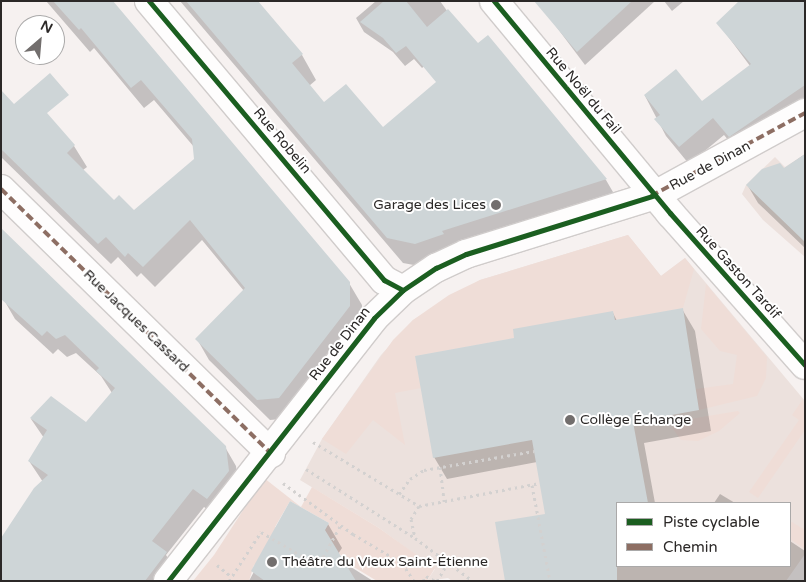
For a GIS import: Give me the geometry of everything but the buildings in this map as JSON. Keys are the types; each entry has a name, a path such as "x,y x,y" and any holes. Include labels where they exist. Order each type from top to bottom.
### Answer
{"street":[{"name":"Rue Robelin","path":"149,1 384,280 402,290"},
{"name":"Rue Noël du Fail","path":"494,1 655,195"},
{"name":"Rue de Dinan","path":"168,581 271,452 374,318 402,290 436,268 466,254 655,195 805,114"},
{"name":"Rue Jacques Cassard","path":"1,190 271,452"},
{"name":"Rue Gaston Tardif","path":"655,195 805,365"}],"path":[{"path":"318,445 419,506 540,484"},
{"path":"400,494 410,479 424,470 534,450"},
{"path":"440,467 444,502"},
{"path":"306,468 415,538 473,581"},
{"path":"532,485 550,581"},
{"path":"306,499 402,563 414,581"},
{"path":"415,538 411,519 419,506"},
{"path":"229,581 261,532 308,560 317,562 323,557 341,524"},
{"path":"210,560 232,577"},
{"path":"423,581 426,576 436,581 448,563"}],"shaded area":[{"path":"805,154 805,257 763,220 742,194 746,185 775,157 785,167"},
{"name":"Collège Échange","path":"628,235 661,276 685,258 805,401 805,554 786,581 452,581 448,578 427,581 435,569 379,528 300,480 322,439 381,355 413,320 480,280"},
{"path":"628,235 661,276 685,258 694,269 683,308 615,320 613,312 514,338 415,356 421,388 395,393 405,445 373,420 346,454 322,439 393,340 413,320 449,295 480,280"},
{"path":"706,284 767,357 766,378 757,396 699,410 696,389 733,384 737,355 720,351 701,329"},
{"path":"803,399 805,430 758,498 749,492 799,420 792,415"},
{"path":"738,411 740,413 719,431 698,441 681,440 673,429 672,422"},
{"path":"264,478 301,507 312,487 379,528 435,568 427,581 377,581 344,561 340,554 254,565 249,581 193,581 214,555","holes":["290,501 329,523 314,549 275,527"]},
{"path":"791,522 805,530 805,549 791,540"}],"marked path":[{"path":"651,196 805,113"},
{"path":"1,189 271,453"}],"cycle path":[{"path":"149,1 384,280 403,290"},
{"path":"494,1 670,213 805,365"},
{"path":"168,581 374,318 403,290 436,268 466,254 655,195"}],"place":[{"name":"Garage des Lices","path":"496,205"},
{"name":"Collège Échange","path":"570,420"},
{"name":"Théâtre du Vieux Saint-Étienne","path":"272,562"}]}
